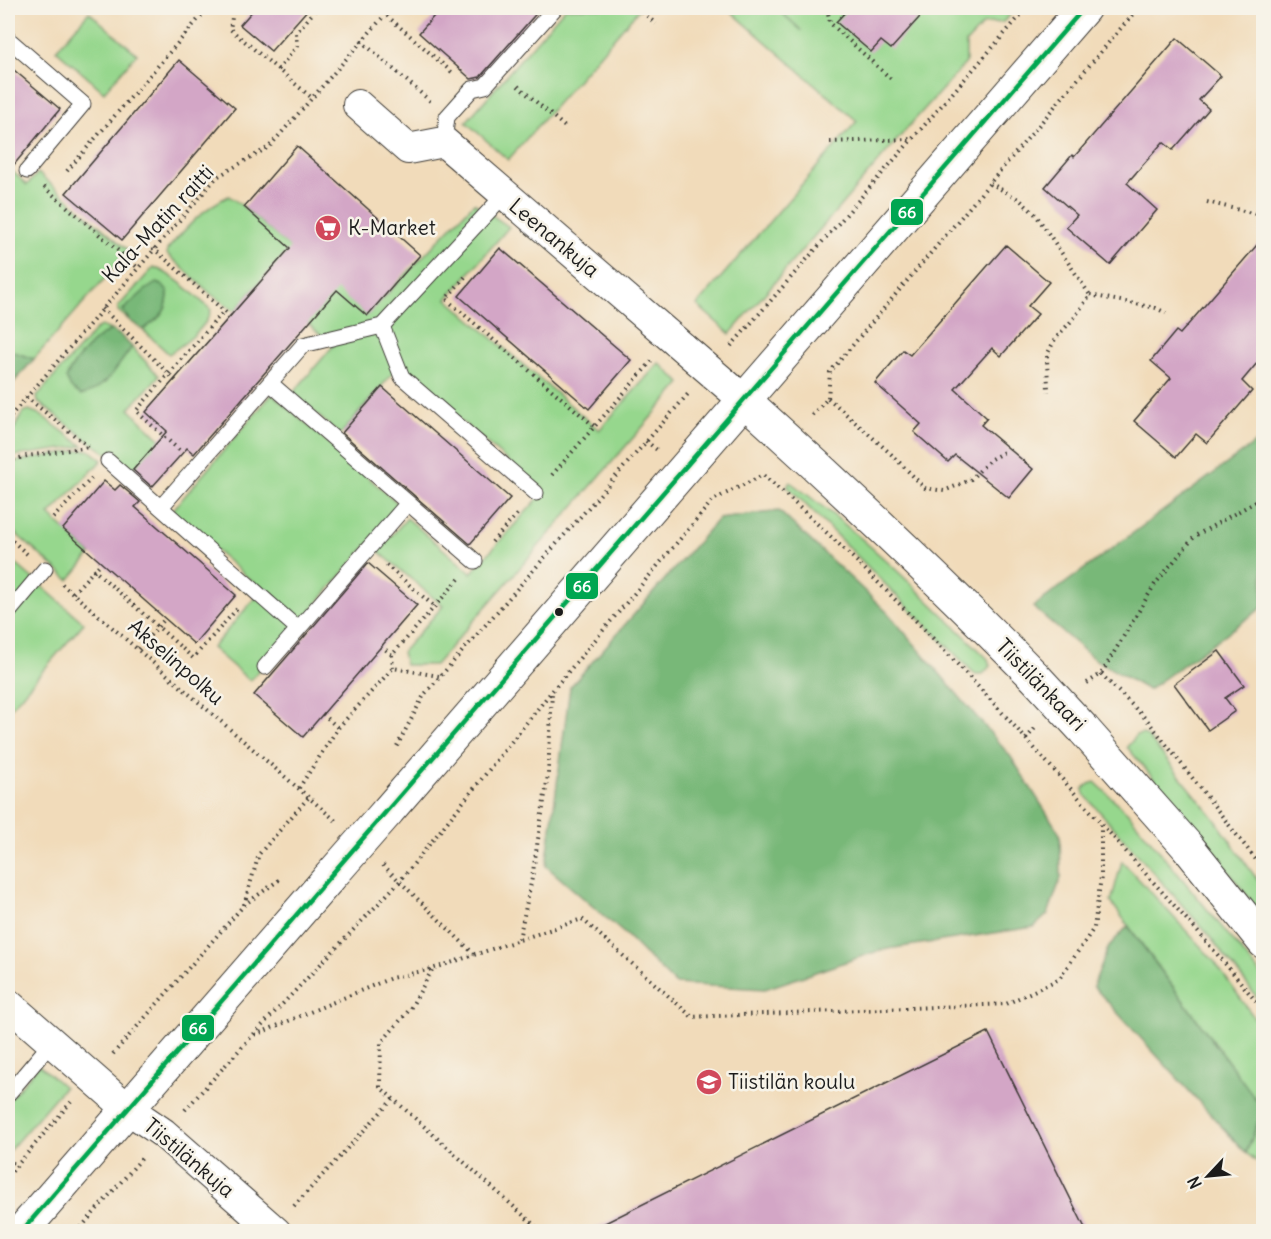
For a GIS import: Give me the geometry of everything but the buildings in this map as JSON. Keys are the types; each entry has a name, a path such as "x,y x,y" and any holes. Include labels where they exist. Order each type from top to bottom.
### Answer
{"street":[{"path":"21,1232 1084,8"},
{"path":"358,105 408,149 444,142"},
{"name":"Leenankuja","path":"444,142 744,400"},
{"name":"Tiistilänkaari","path":"744,400 939,580 1034,676 1187,846 1263,942"},
{"name":"Tiistilänkuja","path":"8,1004 128,1108 282,1222"}],"lane":[{"path":"444,142 447,117 472,89 485,86 555,8"},
{"path":"8,39 83,104 27,171"},
{"path":"161,507 303,345 382,326 504,195"},
{"path":"382,326 402,377 536,493"},
{"path":"270,383 475,561"},
{"path":"108,462 298,629"},
{"path":"265,667 408,503"},
{"path":"8,613 45,569"},
{"path":"8,1094 52,1042"}],"path":[{"path":"67,171 208,8"},
{"path":"229,8 233,12 230,28 312,98"},
{"path":"278,70 297,46 296,33 317,8"},
{"path":"378,8 472,89"},
{"name":"Kala-Matin raitti","path":"8,422 153,248 217,177 269,147 391,8"},
{"path":"638,8 656,24"},
{"path":"827,8 830,23 891,79"},
{"path":"77,1232 252,1036 400,881 552,691 713,500 763,475 787,439 828,398 830,372 1138,8"},
{"path":"360,41 394,70"},
{"path":"500,70 565,127"},
{"path":"830,142 912,139"},
{"path":"27,171 137,267"},
{"path":"990,183 1020,200 1036,215 1090,296 1166,313"},
{"path":"1207,202 1263,216"},
{"path":"153,248 233,319"},
{"path":"470,272 446,299 594,426"},
{"path":"1048,392 1047,355 1055,339 1090,296"},
{"path":"102,308 178,383"},
{"path":"197,466 136,411 224,311"},
{"path":"298,788 338,728 393,668 392,655 672,338"},
{"path":"8,460 90,447 27,397"},
{"path":"828,398 925,488 944,491 970,480 991,459 1004,452"},
{"path":"53,518 108,462"},
{"path":"763,475 818,523 1026,739 1201,934 1263,1012"},
{"path":"1263,497 1195,536 1155,584 1101,674 1148,721 1263,870"},
{"name":"Akselinpolku","path":"8,537 324,809"},
{"path":"368,549 435,607"},
{"path":"73,593 100,564"},
{"path":"93,569 193,658 254,590"},
{"path":"138,649 164,620"},
{"path":"381,646 392,655"},
{"path":"393,668 440,676"},
{"path":"519,939 532,878 548,775 552,691"},
{"path":"323,714 338,728"},
{"path":"244,905 259,854 309,797"},
{"path":"252,1036 391,978 432,969 582,919 692,1017 1006,1004 1059,979 1094,928 1101,877 1101,824"},
{"path":"8,1176 244,905 280,879"},
{"path":"400,881 474,954"},
{"path":"432,969 410,1009 381,1044 380,1087 542,1232"},
{"path":"282,1222 393,1099"},
{"path":"8,1158 16,1166"}],"green space":[{"path":"565,8 640,8 508,160 466,122"},
{"path":"727,8 776,8 802,31 777,8 1017,8 1003,22 984,24 966,43 966,63 730,334 697,305 857,121"},
{"path":"89,12 137,54 104,92 56,50"},
{"path":"8,167 27,185 38,173 129,251 34,359 8,350"},
{"path":"229,196 367,315 474,203 509,227 447,299 599,430 659,363 681,383 435,665 405,665 402,652 443,606 378,551 407,518 471,573 544,492 398,367 340,435 293,393 333,346 261,281 235,311 212,295 167,254 167,250 195,220 211,206"},
{"path":"154,267 177,280 211,310 200,329 169,354 143,330 158,319 164,311 168,292 123,309 129,320 118,311 118,307"},
{"path":"156,283 162,285 168,292 168,299 158,318 143,330 129,320 123,310"},
{"path":"101,326 111,330 103,334 69,372 105,383 132,347 159,376 129,409 160,439 148,484 38,402 37,397 44,388"},
{"path":"111,330 132,347 104,383 90,393 81,395 71,388 66,378 85,351 98,338"},
{"path":"8,350 34,359 8,389"},
{"path":"272,394 401,506 250,681 212,648 262,590 171,512"},
{"path":"29,410 39,414 83,446 8,457 8,441 23,412"},
{"path":"1263,437 1263,607 1148,690 1094,659 1033,607"},
{"path":"89,450 102,460 49,515 91,554 69,580 8,527 8,463"},
{"path":"790,482 868,545 917,589 988,659 990,666 983,674 975,674 787,486"},
{"path":"779,511 887,612 1011,757 1060,834 1061,878 1048,914 1034,927 881,950 765,989 675,984 627,936 546,866 570,687 718,519"},
{"path":"8,557 84,623 8,711"},
{"path":"1143,734 1149,738 1215,819 1263,888 1263,916 1197,831 1127,747 1137,735"},
{"path":"1095,782 1128,813 1263,977 1263,1005 1206,932 1084,794 1083,789"},
{"path":"1122,861 1214,961 1263,1030 1263,1109 1111,902"},
{"path":"1128,926 1263,1109 1246,1153 1093,986 1109,946"},
{"path":"39,1065 64,1087 8,1152 8,1101"},
{"path":"1263,1112 1263,1166 1246,1153"}],"transit line":[{"name":"66","path":"21,1232 1084,8"}],"place":[{"name":"K-Market","path":"328,228"},
{"name":"Tiistilän koulu","path":"709,1082"}]}
